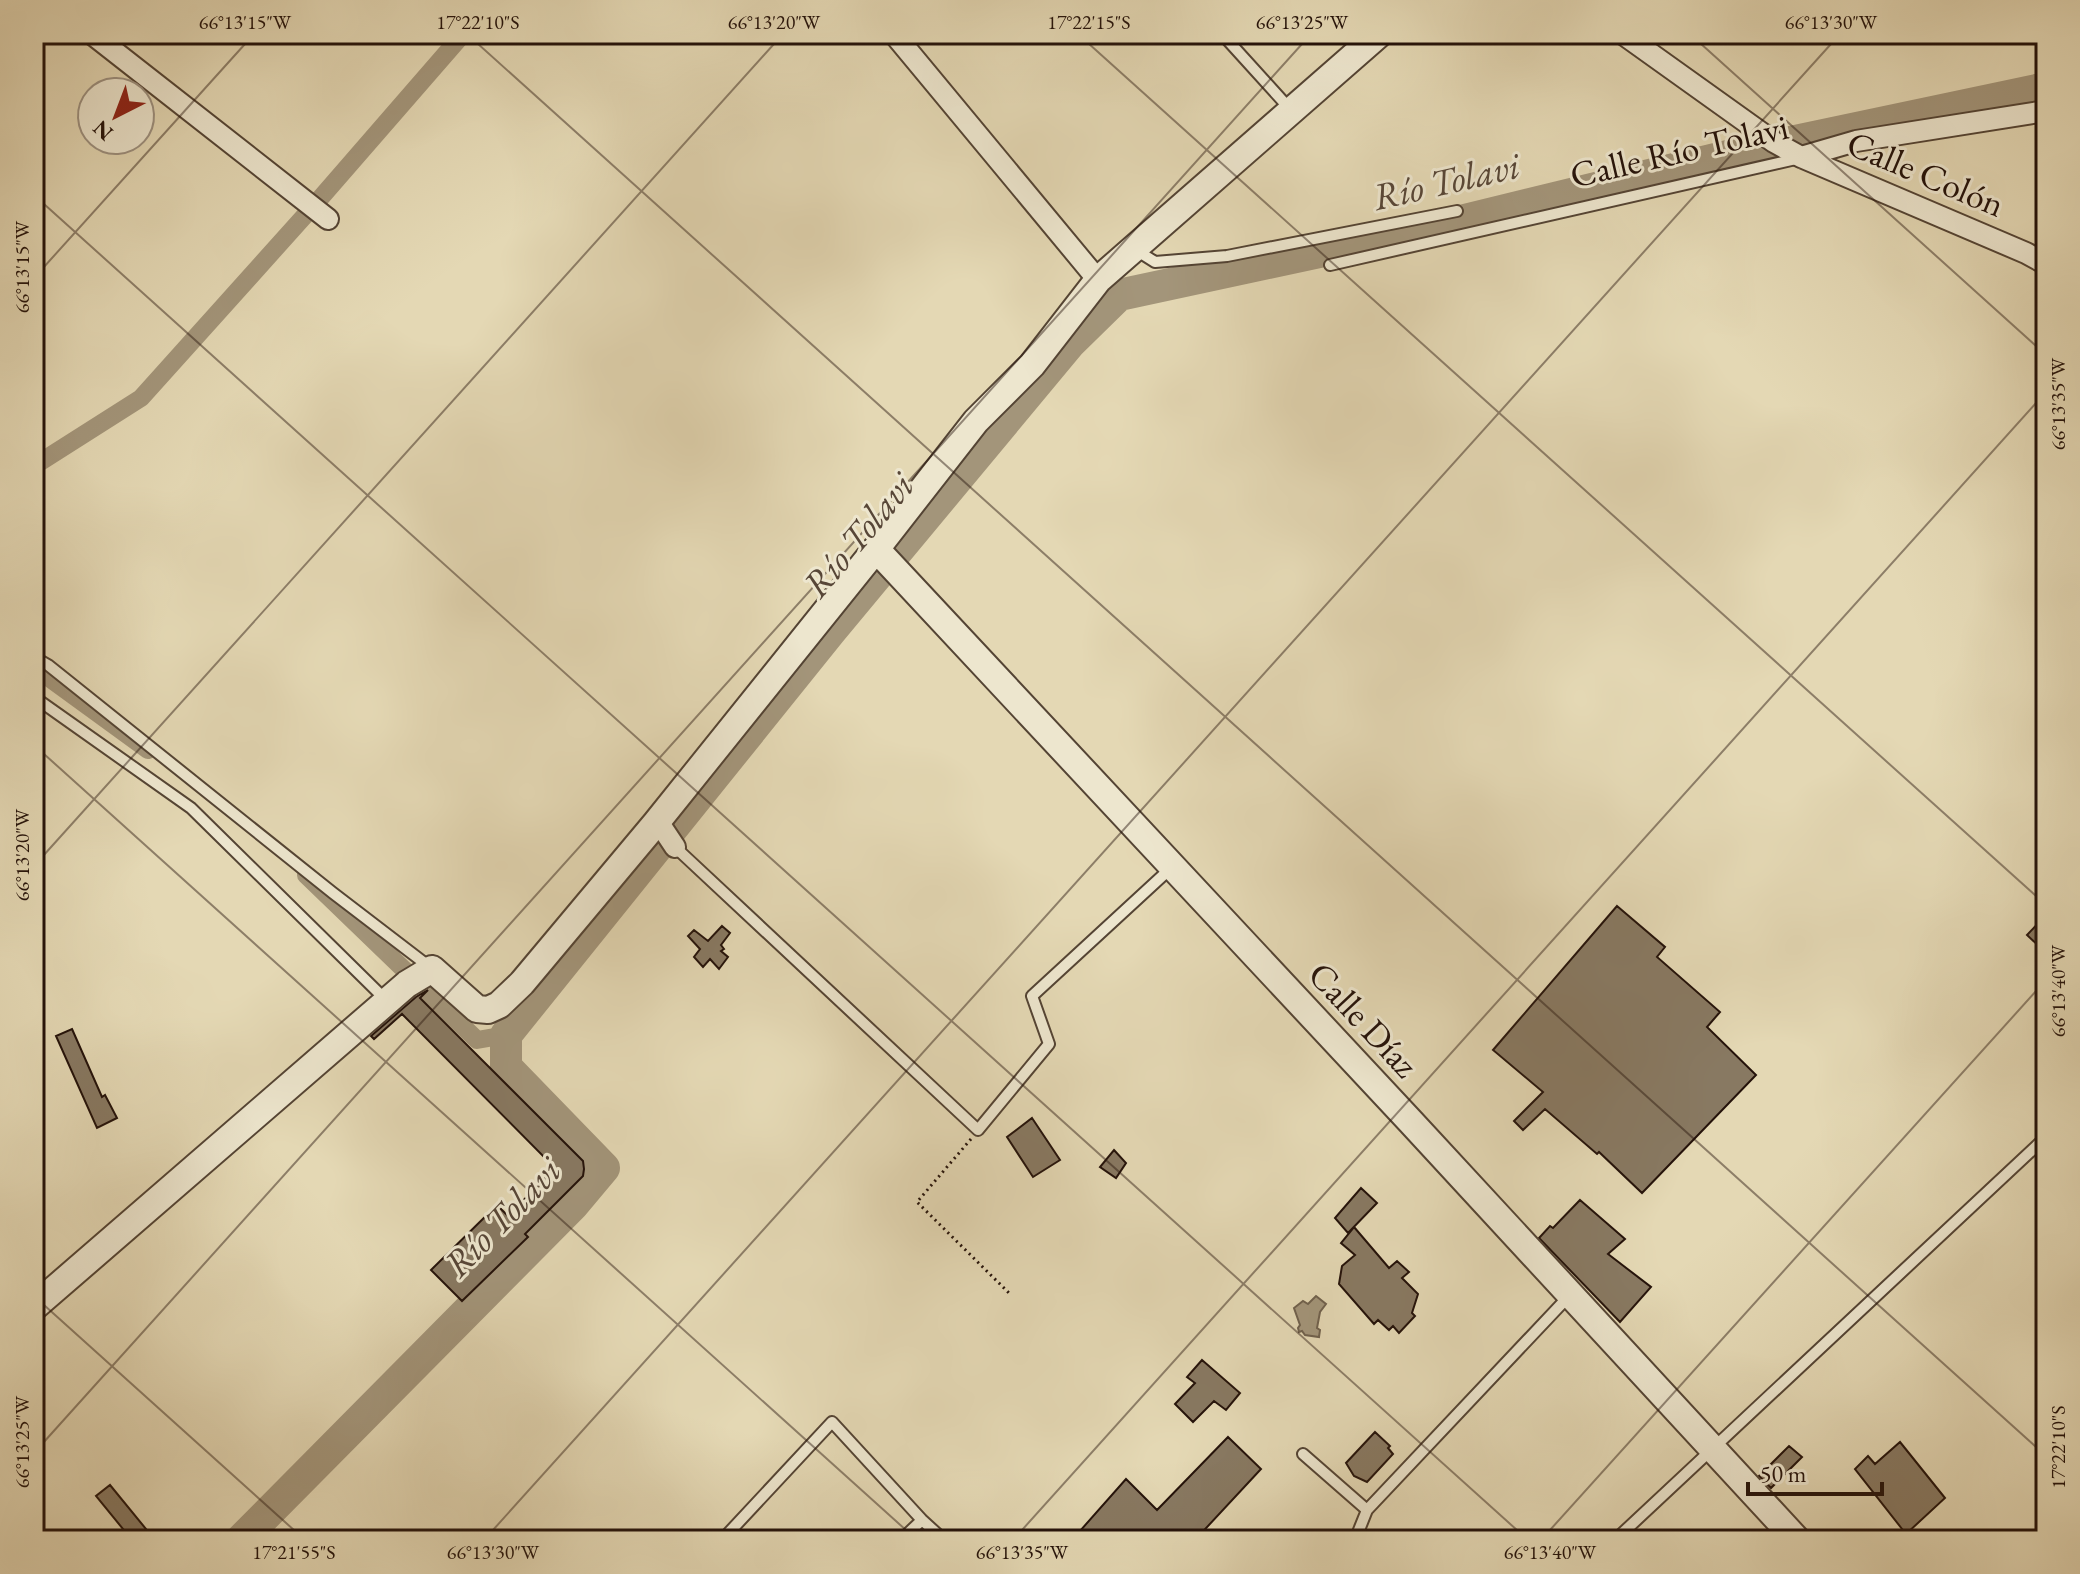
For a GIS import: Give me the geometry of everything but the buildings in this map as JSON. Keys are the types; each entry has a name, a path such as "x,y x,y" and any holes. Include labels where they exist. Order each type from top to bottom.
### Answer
{"street":[{"path":"92,34 328,219"},
{"path":"894,34 1098,280"},
{"path":"34,1307 412,982 477,1009 488,1010 499,1005 660,826 887,560 976,421 1032,365 1098,280 1379,34"},
{"name":"Calle Colón","path":"1623,34 1774,142 1801,157 2046,264"},
{"name":"Calle Río Tolavi","path":"1801,157 1856,141 2046,111"},
{"name":"Calle Díaz","path":"887,560 1797,1540"},
{"path":"660,826 675,847"}],"lane":[{"path":"1222,34 1291,111"},
{"name":"Calle Río Tolavi","path":"1330,265 1801,157"},
{"path":"1134,249 1155,262 1227,256 1457,211"},
{"path":"34,657 333,893 412,982"},
{"path":"34,697 191,808 412,982"},
{"path":"675,847 978,1130 1049,1044 1032,996 1172,866"},
{"path":"1615,1540 2046,1137"},
{"path":"1353,1540 1367,1510 1571,1294"},
{"path":"722,1540 832,1422 944,1540"},
{"path":"1303,1454 1367,1510"},
{"path":"901,1540 922,1520"}],"path":[{"path":"978,1130 917,1202 1011,1295"}],"shaded area":[{"path":"1316,1296 1326,1304 1320,1312 1319,1337 1299,1332 1300,1325 1294,1308 1303,1301 1308,1304"}],"waterway":[{"path":"34,466 141,398 463,34"},
{"name":"Río Tolavi","path":"241,1540 573,1205 604,1168 506,1067 506,1035 830,632 1070,343 1119,295 1436,227 1752,150 2046,88"},
{"path":"34,667 148,750"},
{"path":"306,875 477,1040 506,1035"}]}
